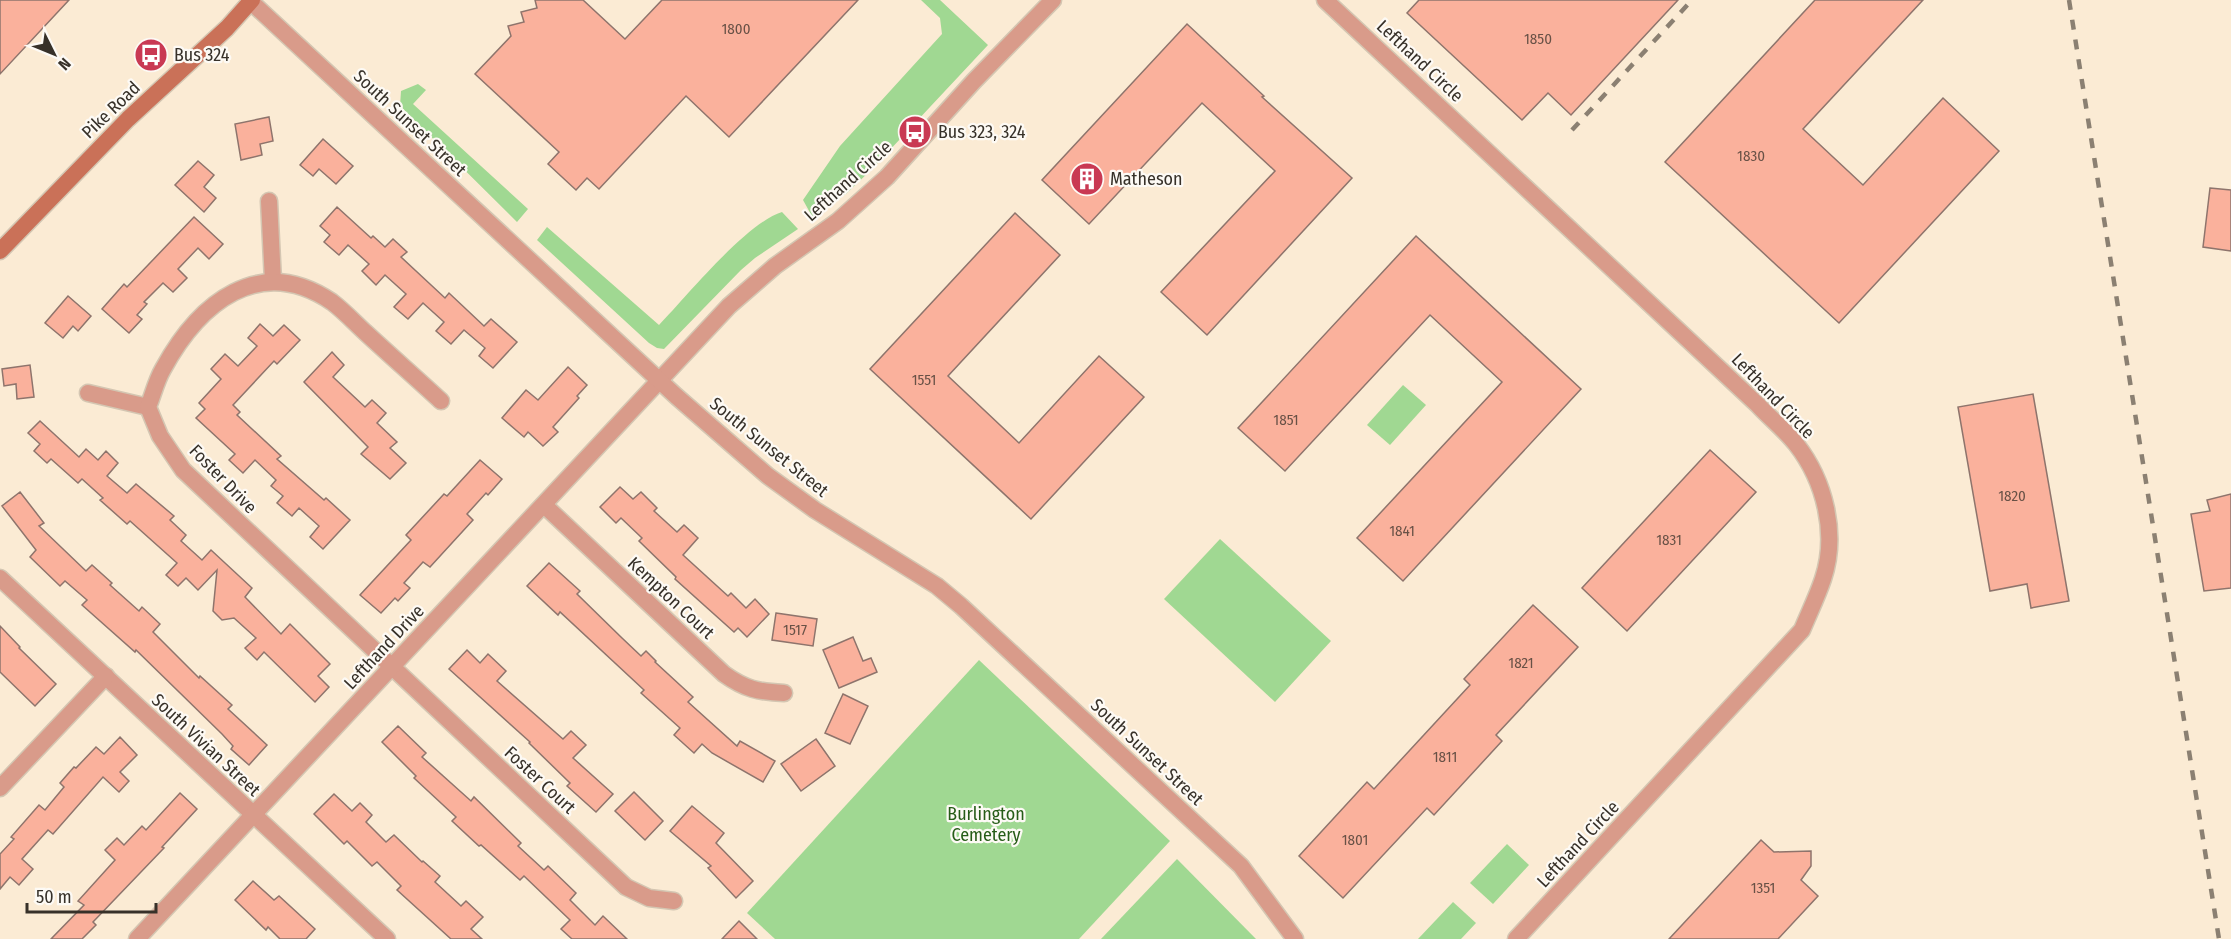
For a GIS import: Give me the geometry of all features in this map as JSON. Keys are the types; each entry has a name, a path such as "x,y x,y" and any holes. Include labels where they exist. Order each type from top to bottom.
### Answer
{"main road":[{"name":"Pike Road","path":"0,251 128,119 227,28 251,0"}],"street":[{"name":"South Sunset Street","path":"251,0 659,381 795,497 937,586 961,606 1241,866 1295,939"},
{"name":"Lefthand Circle","path":"659,381 729,306 775,266 838,221 887,177 974,81 1053,0"},
{"name":"Lefthand Circle","path":"1325,0 1796,443 1816,477 1828,521 1829,549 1824,577 1802,630 1516,939"},
{"path":"269,201 273,281"},
{"path":"88,393 148,407 162,370 184,336 213,304 237,289 273,281 304,288 333,303 441,401"},
{"name":"Lefthand Drive","path":"137,939 659,381"},
{"name":"Foster Drive","path":"148,407 160,436 183,470 391,668"},
{"name":"Kempton Court","path":"544,505 724,674 742,687 764,692 784,693"},
{"name":"South Vivian Street","path":"0,578 387,939"},
{"name":"Foster Court","path":"391,668 626,887 649,898 674,900"},
{"path":"0,788 106,676"}],"green space":[{"path":"921,0 940,0 988,45 872,169 847,193 813,218 803,200 840,146 942,34 940,18"},
{"path":"418,84 426,90 413,104 528,209 517,222 400,106 401,91"},
{"path":"782,212 798,229 741,270 664,349 649,343 537,240 547,227 659,325 735,245 752,230"},
{"path":"1403,385 1426,405 1390,445 1367,425"},
{"path":"1220,539 1331,641 1275,702 1164,599"},
{"name":"Burlington Cemetery","path":"979,660 1170,841 1079,939 775,939 747,913"},
{"path":"1507,844 1529,865 1493,904 1470,883"},
{"path":"1177,859 1256,939 1101,939"},
{"path":"1453,902 1476,923 1461,939 1418,939"}],"building":[{"path":"0,0 69,0 0,74"},
{"path":"535,0 583,0 625,39 662,0 858,0 729,137 686,96 599,189 587,178 576,190 548,164 559,152 475,74 511,36 508,26 524,22 521,12 537,8"},
{"path":"1419,0 1678,0 1571,115 1548,93 1522,120 1407,13"},
{"path":"1815,0 1923,0 1803,129 1863,185 1943,98 1999,151 1839,323 1665,162"},
{"name":"Matheson","path":"1187,24 1264,96 1262,97 1352,178 1207,335 1161,292 1275,171 1202,103 1089,224 1042,180"},
{"path":"269,117 273,141 260,144 262,155 241,160 235,124"},
{"path":"323,139 353,166 336,184 319,169 313,176 300,165"},
{"path":"198,161 214,175 204,187 216,198 204,212 175,185"},
{"path":"2210,188 2231,190 2231,251 2203,247"},
{"path":"337,207 371,238 373,236 385,247 393,239 407,252 401,257 445,298 449,293 484,326 491,319 517,342 493,368 479,356 485,348 464,330 451,344 436,331 444,322 423,303 408,319 394,307 406,294 385,275 376,285 362,271 369,264 348,245 339,255 324,242 330,235 320,226"},
{"path":"1015,213 1060,255 948,376 1019,443 1099,356 1144,397 1031,519 870,369"},
{"path":"194,217 223,244 209,259 198,248 178,269 187,278 173,292 163,283 144,302 147,304 137,315 142,319 129,333 102,309 124,284 127,287"},
{"path":"1416,236 1581,389 1403,581 1357,538 1502,382 1430,315 1285,471 1238,428"},
{"path":"68,296 91,316 78,331 73,326 63,338 45,323"},
{"path":"260,324 273,336 284,325 300,340 277,364 274,361 233,405 240,412 237,415 281,456 277,459 350,520 323,549 310,537 319,526 299,508 292,516 277,503 283,496 271,486 276,480 255,460 243,473 229,460 235,454 196,418 205,409 199,403 221,379 211,369 225,354 238,366 257,346 248,338"},
{"path":"332,352 344,365 333,377 365,407 372,400 386,413 377,423 397,442 390,448 406,463 390,479 361,454 368,447 304,382"},
{"path":"30,365 34,397 17,399 16,384 4,386 2,369"},
{"path":"568,367 587,385 577,396 579,398 553,427 558,432 543,446 528,432 524,437 502,418 526,390 538,400"},
{"path":"2033,394 2069,601 2031,608 2027,584 1990,591 1958,407"},
{"path":"40,421 79,457 86,449 98,460 106,451 118,463 107,476 127,493 136,484 174,516 170,520 186,535 181,541 202,560 211,550 252,588 245,597 281,634 290,624 330,664 318,676 329,687 315,702 264,652 257,660 245,648 256,638 234,618 222,620 213,611 217,570 198,590 186,578 178,586 166,575 177,563 130,521 127,524 100,500 103,498 82,479 78,483 51,459 47,463 34,451 40,444 28,433"},
{"path":"1710,450 1756,492 1627,631 1582,588"},
{"path":"480,460 502,479 467,514 473,520 430,567 423,562 404,583 410,588 398,601 395,598 381,613 360,595 411,540 406,535"},
{"path":"620,487 633,499 641,492 657,508 654,511 677,532 684,525 698,538 683,555 728,596 731,593 746,608 755,599 769,614 747,637 738,628 734,632 675,579 676,577 639,541 642,538 621,518 616,523 600,507"},
{"path":"20,492 44,523 39,526 86,571 92,565 139,611 142,607 160,624 153,632 199,678 200,676 232,705 228,709 267,745 249,765 231,749 233,746 222,734 136,650 135,652 82,605 87,600 65,581 60,586 30,557 36,550 2,506"},
{"path":"2231,494 2231,588 2204,591 2191,514 2210,511 2207,500"},
{"path":"549,563 580,591 577,594 641,656 646,651 693,697 688,702 737,746 740,741 775,761 763,782 712,753 702,744 694,753 674,735 680,728 641,693 644,690 560,612 558,615 527,586"},
{"path":"1533,605 1578,647 1496,735 1502,741 1434,815 1427,808 1343,898 1299,856 1367,782 1374,789 1470,685 1464,679"},
{"path":"776,613 817,619 813,646 772,640"},
{"path":"0,626 56,684 35,706 0,672"},
{"path":"853,637 863,661 871,658 877,672 839,688 823,650"},
{"path":"467,650 480,663 488,654 506,671 497,681 563,739 571,731 586,745 573,758 613,794 596,812 567,786 570,783 530,742 449,669"},
{"path":"843,694 868,706 850,744 825,733"},
{"path":"398,726 426,753 422,757 471,801 474,797 521,843 518,846 544,870 548,866 576,893 570,900 595,925 603,916 627,939 572,939 561,929 570,920 524,876 520,880 452,821 456,817 414,778 416,776 382,742"},
{"path":"120,737 137,755 120,772 129,781 119,792 103,777 53,834 48,830 22,859 33,869 19,885 10,877 0,889 0,854 14,839 11,837 39,805 45,810 64,787 60,783 74,767 76,768 96,747 104,754"},
{"path":"816,739 835,766 801,791 781,764"},
{"path":"634,792 663,821 645,840 615,811"},
{"path":"180,793 197,809 162,847 164,848 93,922 96,925 82,939 51,939 84,905 78,901 115,860 105,850 117,838 124,845 142,826 146,830"},
{"path":"334,794 352,811 360,803 372,815 366,822 386,842 394,835 440,876 435,882 461,906 466,901 483,917 471,929 482,939 451,939 397,890 401,886 377,862 372,866 347,841 344,844 314,814"},
{"path":"692,806 724,833 716,843 753,881 736,898 708,868 711,866 670,831"},
{"path":"1761,840 1774,852 1811,851 1811,866 1801,880 1818,896 1778,939 1669,939"},
{"path":"253,881 274,900 279,896 315,929 306,939 280,939 268,927 266,930 235,900"},
{"path":"739,921 757,939 722,939"}],"railway":[{"path":"1572,130 1692,0"},
{"path":"2069,0 2219,939"}],"place":[{"name":"Bus 324","path":"151,55"},
{"name":"Bus 323, 324","path":"915,132"},
{"name":"Matheson","path":"1087,179"}]}
